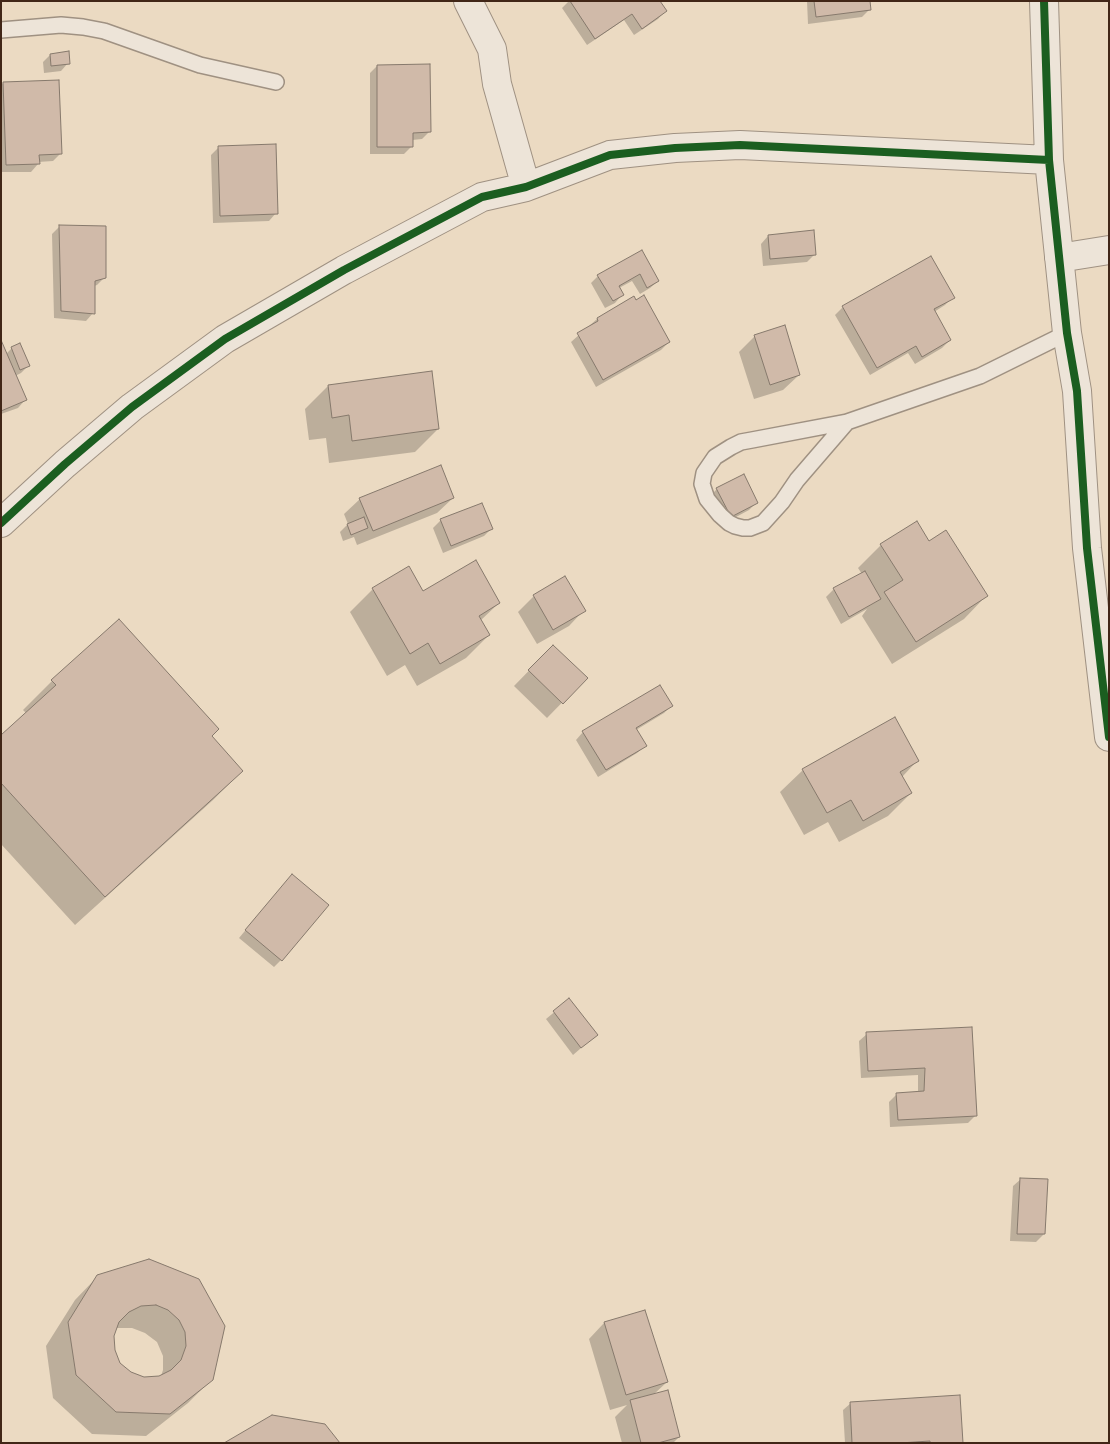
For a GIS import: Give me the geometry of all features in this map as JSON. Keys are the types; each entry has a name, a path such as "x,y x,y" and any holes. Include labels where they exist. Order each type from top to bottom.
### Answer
{"street":[{"path":"468,1 492,49 497,84 526,187"},
{"path":"1044,1 1049,160 1067,333 1077,391 1087,548 1109,737"},
{"path":"1,523 65,464 132,407 225,339 344,270 482,197 526,187 610,155 675,148 740,145 1049,160"},
{"path":"1059,258 1109,250"}],"lane":[{"path":"1,30 61,25 83,27 104,31 200,65 276,82"},
{"path":"847,422 763,523 750,528 735,526 720,515 707,499 702,484 707,467 715,458 741,442 847,422 980,376 1067,333"}],"building":[{"path":"570,1 660,1 667,11 642,29 632,14 595,39"},
{"path":"814,1 870,1 871,10 816,17"},
{"path":"69,51 70,64 51,66 50,54"},
{"path":"430,64 431,132 413,133 413,147 377,147 377,65"},
{"path":"59,80 62,154 39,155 40,164 6,165 3,82"},
{"path":"276,144 278,214 220,216 218,146"},
{"path":"59,225 106,226 106,278 95,281 95,314 61,311"},
{"path":"814,230 816,255 770,259 768,235"},
{"path":"642,250 659,281 647,288 640,274 619,286 624,295 613,301 597,275"},
{"path":"931,256 955,298 934,309 951,340 922,357 916,346 877,368 842,306"},
{"path":"644,295 670,342 603,380 577,333 598,321 597,318 634,296 636,300"},
{"path":"785,325 800,375 770,385 754,335"},
{"path":"1,340 27,400 1,411"},
{"path":"20,343 30,366 20,370 11,347"},
{"path":"432,371 439,429 352,441 349,415 332,418 328,385"},
{"path":"441,465 454,498 373,531 359,498"},
{"path":"744,474 758,503 731,517 716,488"},
{"path":"482,503 493,529 451,546 440,519"},
{"path":"364,517 368,528 351,535 347,524"},
{"path":"917,521 929,541 946,530 988,596 916,642 884,592 903,580 880,544"},
{"path":"476,560 500,603 479,616 490,635 440,664 428,643 410,654 372,588 409,566 423,591"},
{"path":"865,571 881,599 849,617 833,588"},
{"path":"565,576 586,611 553,630 533,595"},
{"path":"119,619 219,729 212,736 243,771 105,897 1,783 1,735 56,685 51,680"},
{"path":"553,645 588,678 563,704 528,670"},
{"path":"660,685 673,706 636,728 647,746 606,770 582,731"},
{"path":"895,717 919,761 900,772 912,793 863,821 851,800 827,813 802,769"},
{"path":"292,874 329,905 282,961 245,930"},
{"path":"569,998 598,1035 581,1048 553,1011"},
{"path":"972,1027 977,1116 898,1120 896,1093 924,1091 925,1068 868,1071 866,1032"},
{"path":"1020,1178 1048,1179 1045,1234 1017,1234"},
{"path":"149,1259 199,1279 225,1326 213,1380 170,1414 116,1412 76,1375 68,1322 97,1275","holes":["156,1305 168,1310 179,1320 185,1332 186,1346 181,1360 171,1370 159,1376 144,1377 131,1372 120,1363 115,1350 114,1336 119,1322 129,1312 141,1306"]},
{"path":"645,1310 668,1382 626,1395 604,1322"},
{"path":"668,1390 680,1437 658,1443 641,1443 630,1400"},
{"path":"960,1395 963,1443 930,1443 930,1441 852,1443 850,1402"},
{"path":"272,1415 325,1424 340,1443 224,1443"}],"cycle path":[{"path":"1044,1 1049,160 1067,333 1077,391 1087,548 1109,737"},
{"path":"1,523 65,464 132,407 225,339 344,270 482,197 526,187 610,155 675,148 740,145 1049,160"}]}
